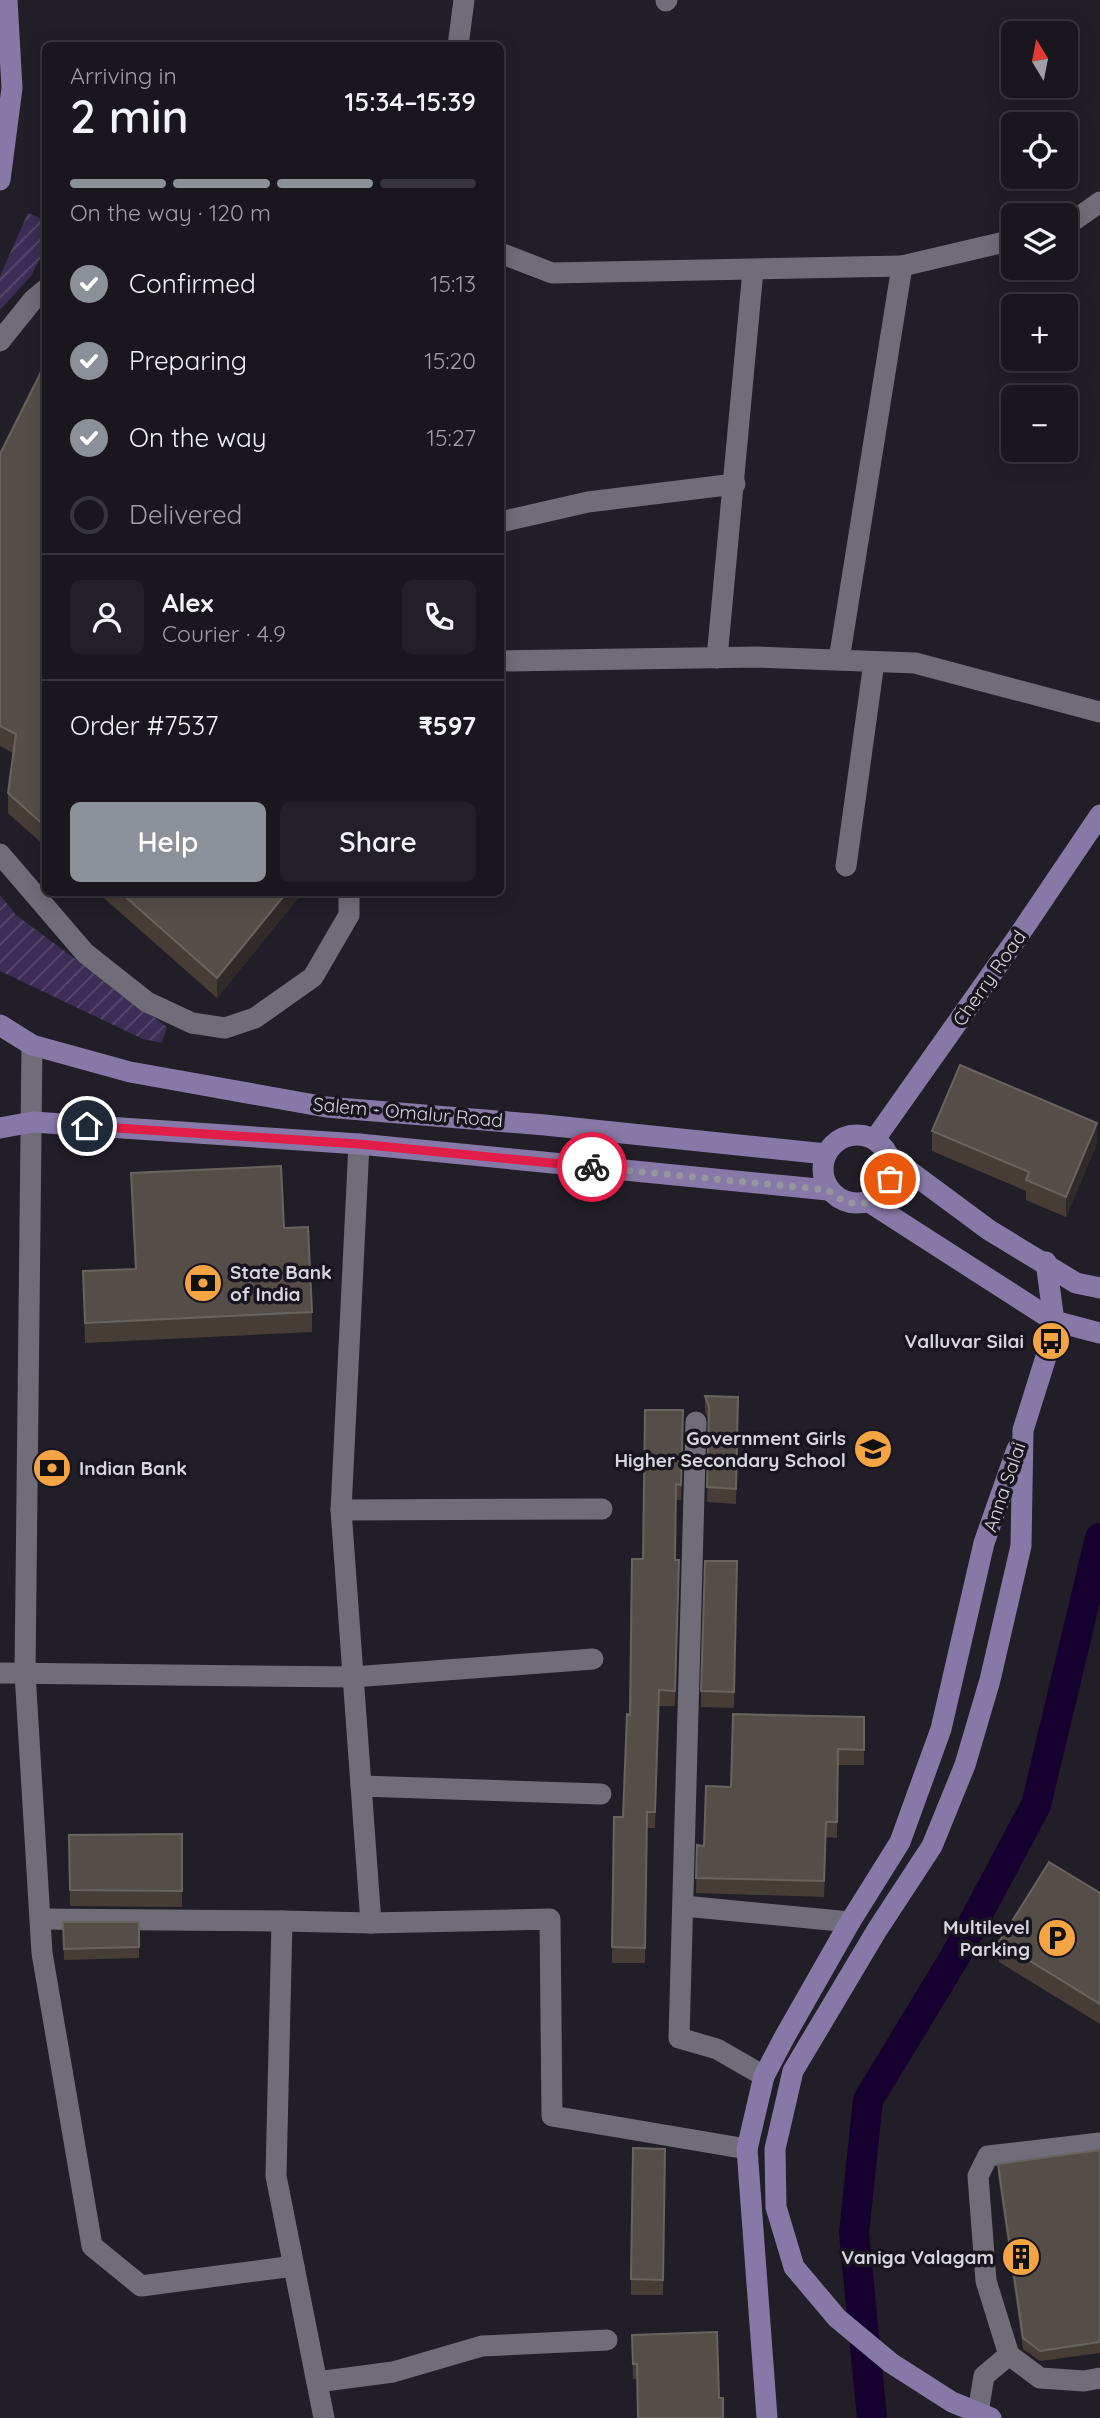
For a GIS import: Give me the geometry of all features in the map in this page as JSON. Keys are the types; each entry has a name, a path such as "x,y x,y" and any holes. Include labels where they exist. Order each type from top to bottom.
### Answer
{"main road":[{"path":"0,180 12,88 7,0"},
{"name":"Cherry Road","path":"875,1139 1100,815"},
{"name":"Salem - Omalur Road","path":"0,1025 32,1045 130,1072 326,1107 545,1125 826,1154"},
{"name":"Salem - Omalur Road","path":"0,1128 33,1122 359,1144 828,1190"},
{"path":"853,1135 875,1139 889,1156 892,1168 886,1189 878,1198 869,1202 845,1202 828,1190 822,1165 826,1154 832,1145 853,1135"},
{"path":"889,1156 989,1230 1046,1262 1076,1283 1100,1287"},
{"path":"869,1202 1054,1321 1100,1333"},
{"path":"991,2418 952,2402 891,2363 837,2318 794,2267 776,2207 775,2149 793,2071 870,1941 932,1846 960,1777 990,1680 1021,1546 1023,1430 1051,1341 1054,1321 1046,1262"},
{"name":"Anna Salai","path":"767,2418 747,2148 764,2076 850,1922 900,1842 941,1729 984,1543 1023,1430"}],"street":[{"path":"459,42 464,0"},
{"path":"1078,218 1100,202"},
{"path":"504,255 552,273 753,270 902,266 1001,243"},
{"path":"839,660 902,266"},
{"path":"717,658 753,270"},
{"path":"0,341 42,292"},
{"path":"504,521 588,502 735,484"},
{"path":"504,661 758,657 915,663 1100,712"},
{"path":"846,866 874,662"},
{"path":"0,854 85,953 147,1002 192,1023 225,1028 255,1017 313,977 349,915 349,896"},
{"path":"32,1045 25,1673 42,1953 92,2246 141,2286 294,2266"},
{"path":"359,1144 341,1510 371,1923"},
{"path":"696,1422 679,2038 717,2049 764,2076"},
{"path":"341,1510 602,1509"},
{"path":"0,1673 353,1677 593,1659"},
{"path":"362,1786 601,1794"},
{"path":"684,1906 850,1922"},
{"path":"40,1919 371,1923 550,1919 552,2116 747,2148"},
{"path":"282,1921 276,2176 324,2418"},
{"path":"1100,2143 988,2156 978,2176 986,2281 1009,2355 1040,2378 1084,2381 1100,2378"},
{"path":"317,2382 393,2372 482,2346 607,2340"},
{"path":"977,2418 984,2376 1009,2355"}],"shaded area":[{"path":"28,213 42,219 42,255 31,276 0,310 0,276"},
{"path":"0,895 16,915 167,1027 162,1043 143,1039 0,971"}],"building":[{"path":"42,370 42,823 8,793 16,734 0,726 0,454"},
{"path":"125,896 284,896 217,978"},
{"path":"960,1065 1097,1123 1066,1197 1026,1180 1029,1172 932,1131"},
{"path":"281,1166 284,1228 308,1227 312,1312 85,1323 83,1271 136,1269 131,1173"},
{"path":"705,1396 738,1397 736,1489 707,1487 709,1407"},
{"path":"645,1410 683,1410 681,1485 676,1484 675,1560 679,1560 675,1691 659,1690 655,1812 647,1812 645,1948 612,1947 614,1817 623,1817 627,1714 630,1715 632,1559 643,1559"},
{"path":"705,1561 737,1561 734,1692 701,1691"},
{"path":"733,1714 864,1717 864,1750 838,1749 837,1822 826,1822 824,1881 696,1878 697,1845 704,1846 706,1786 731,1787"},
{"path":"182,1834 182,1891 70,1890 69,1835"},
{"name":"Multilevel Parking","path":"1049,1862 1100,1893 1100,2004 999,1942"},
{"path":"63,1922 139,1922 139,1947 64,1949"},
{"path":"633,2148 665,2149 663,2280 631,2279"},
{"name":"Vaniga Valagam","path":"1100,2150 1100,2342 1040,2351 1023,2338 998,2164"},
{"path":"717,2332 719,2398 723,2398 723,2418 638,2418 637,2364 633,2364 632,2335"}],"waterway":[{"path":"872,2418 854,2233 868,2100 956,1955 1036,1805 1100,1538"}],"way so far":[{"path":"592,1167 828,1190 845,1202 856,1204 878,1198 890,1179"}],"place":[{"name":"State Bank of India","path":"203,1283"},
{"name":"Valluvar Silai","path":"1051,1341"},
{"name":"Government Girls Higher Secondary School","path":"873,1449"},
{"name":"Indian Bank","path":"52,1468"},
{"name":"Multilevel Parking","path":"1057,1938"},
{"name":"Vaniga Valagam","path":"1021,2257"}],"route":[{"path":"87,1126 359,1144 592,1167"}]}
